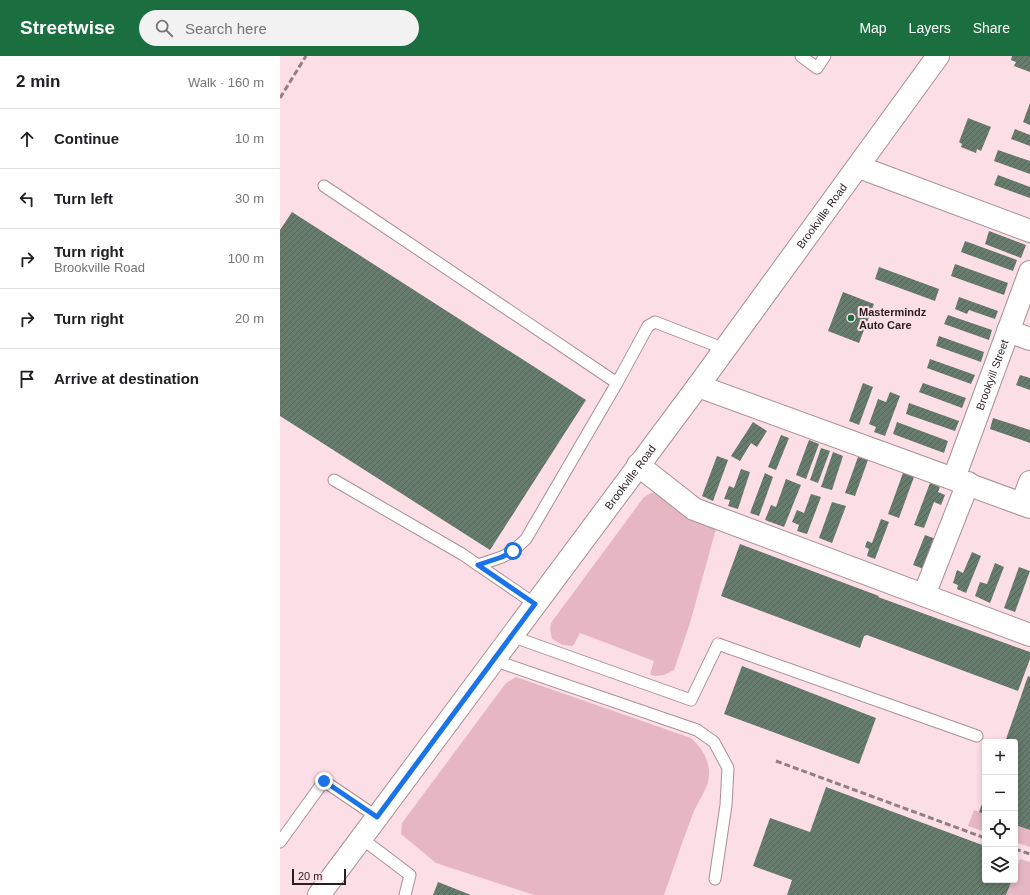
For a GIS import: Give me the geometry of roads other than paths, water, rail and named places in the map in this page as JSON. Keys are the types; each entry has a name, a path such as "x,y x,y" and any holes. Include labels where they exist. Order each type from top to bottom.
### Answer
{"street":[{"name":"Brookville Road","path":"319,895 698,386 859,167 938,56"},
{"path":"859,167 1030,231"},
{"name":"Brookyill Street","path":"924,595 1008,331 1030,272"},
{"path":"1008,331 1030,339"},
{"path":"698,386 1026,505 1030,482"},
{"path":"638,466 694,509 1030,635"}],"lane":[{"path":"801,56 817,68 825,56"},
{"path":"324,186 617,383"},
{"path":"478,565 502,557 513,551 526,539 617,383 648,326 656,322 725,348"},
{"path":"334,480 462,554 535,604"},
{"path":"511,636 691,700 718,644 977,736"},
{"path":"494,660 697,730 714,742 728,768 726,805 715,879"},
{"path":"280,842 324,781 377,817"},
{"path":"361,838 410,875 405,895"}],"railway":[{"path":"280,98 306,56"},
{"path":"776,761 982,837"},
{"path":"1018,850 1030,854"}],"place":[{"name":"Mastermindz Auto Care","path":"851,318"}]}
